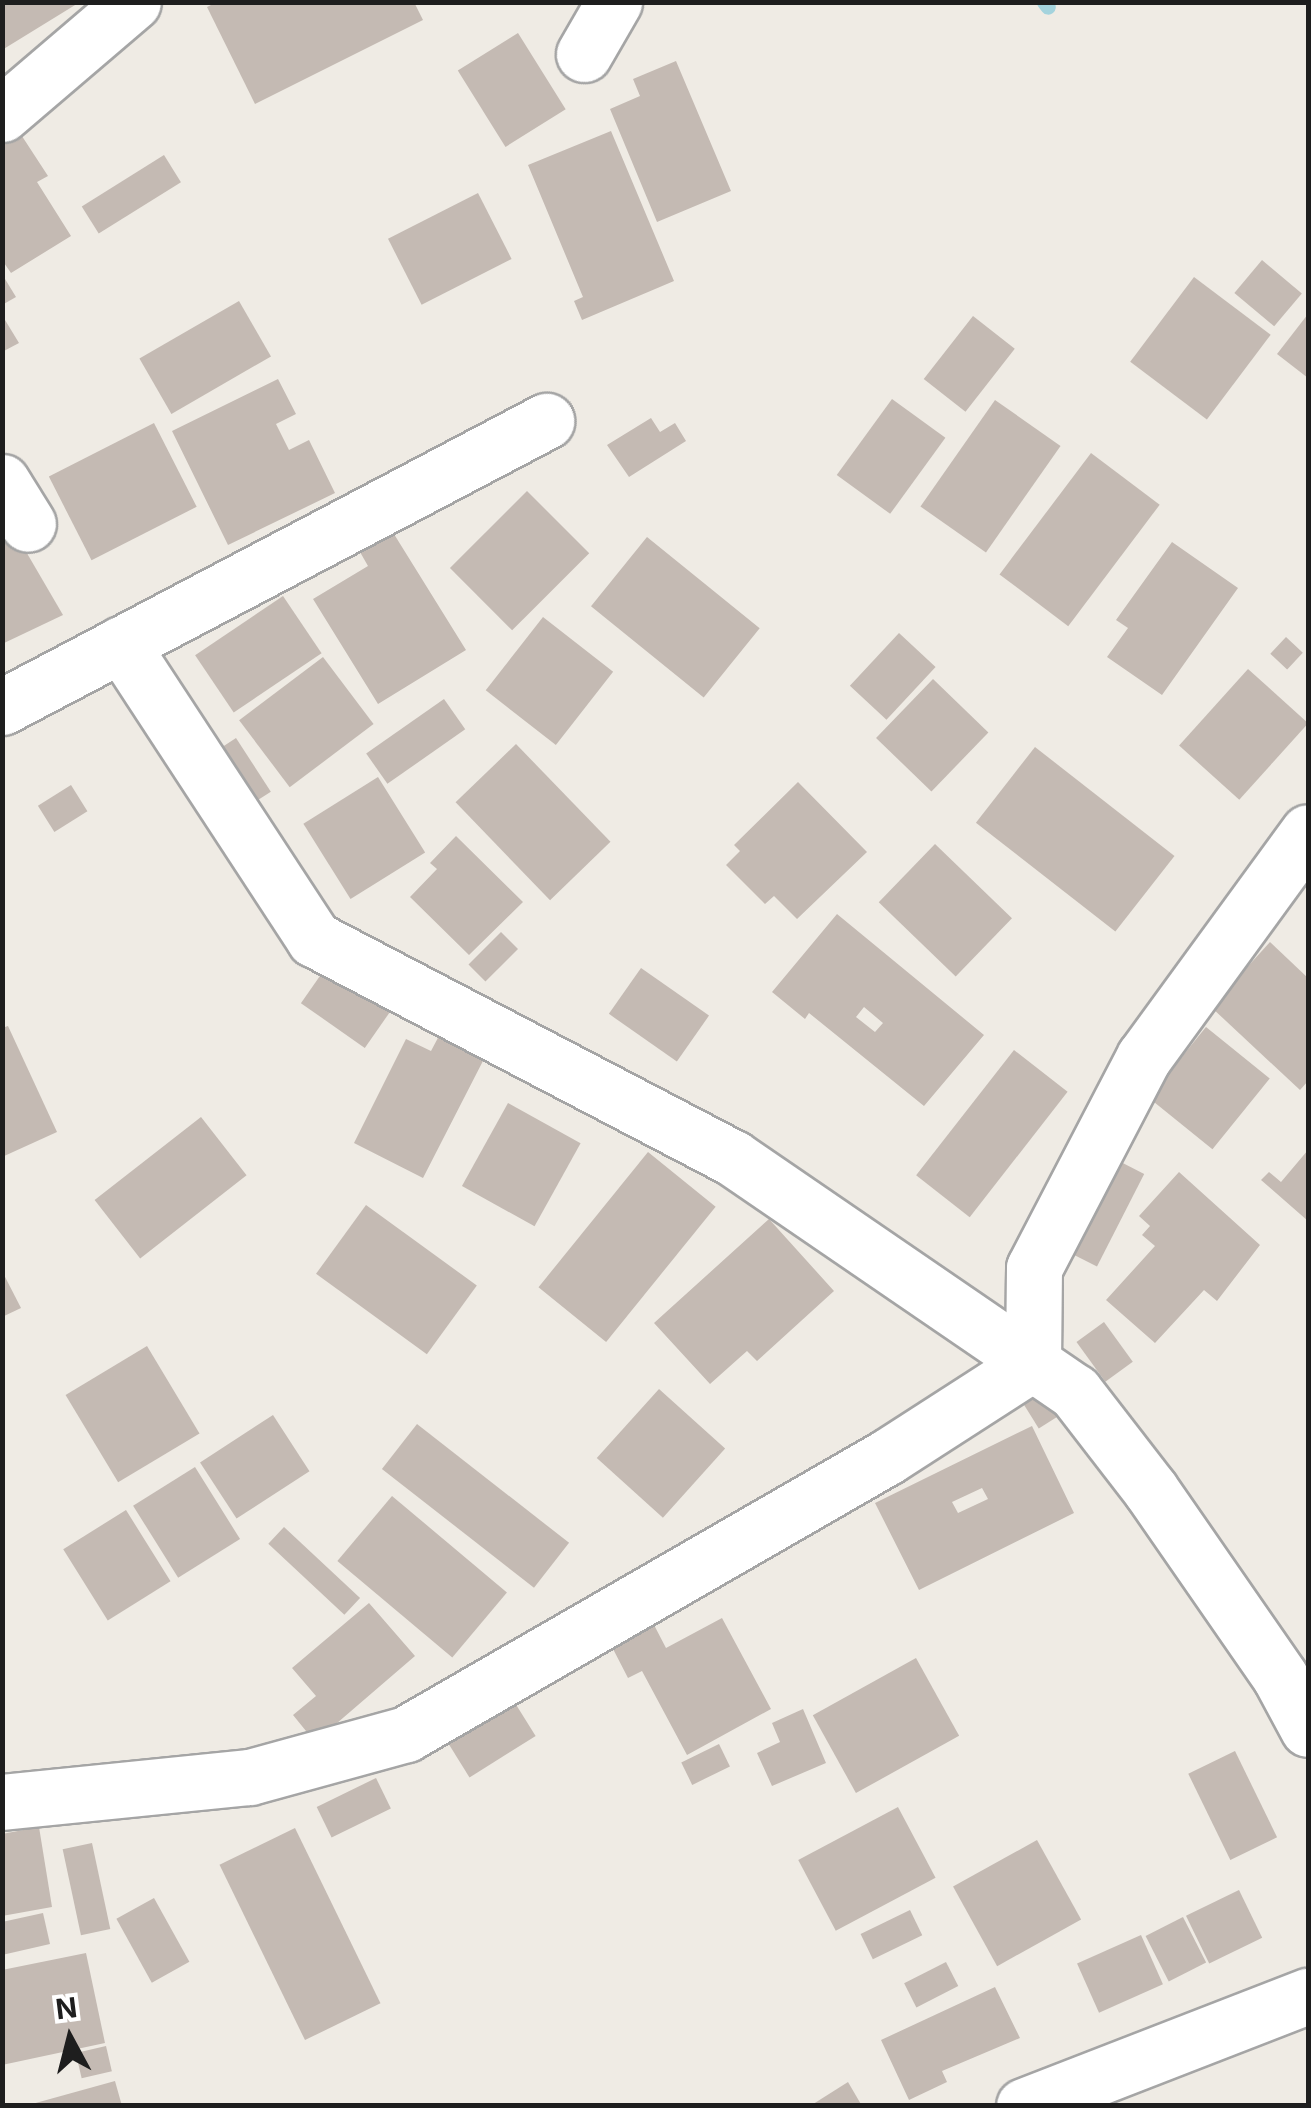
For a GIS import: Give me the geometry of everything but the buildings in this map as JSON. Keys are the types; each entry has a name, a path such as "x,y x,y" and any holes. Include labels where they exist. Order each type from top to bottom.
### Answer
{"street":[{"path":"2,114 132,2"},
{"path":"584,54 614,2"},
{"path":"2,708 546,422"},
{"path":"121,644 314,939 733,1158 1074,1392 1150,1489 1280,1677 1308,1729"},
{"path":"1032,1363 1034,1268 1135,1074 1308,832"},
{"path":"2,1802 250,1777 406,1734 886,1457 1032,1363"},
{"path":"1024,2106 1308,1996"}],"waterway":[{"path":"1044,2 1048,7"}]}
